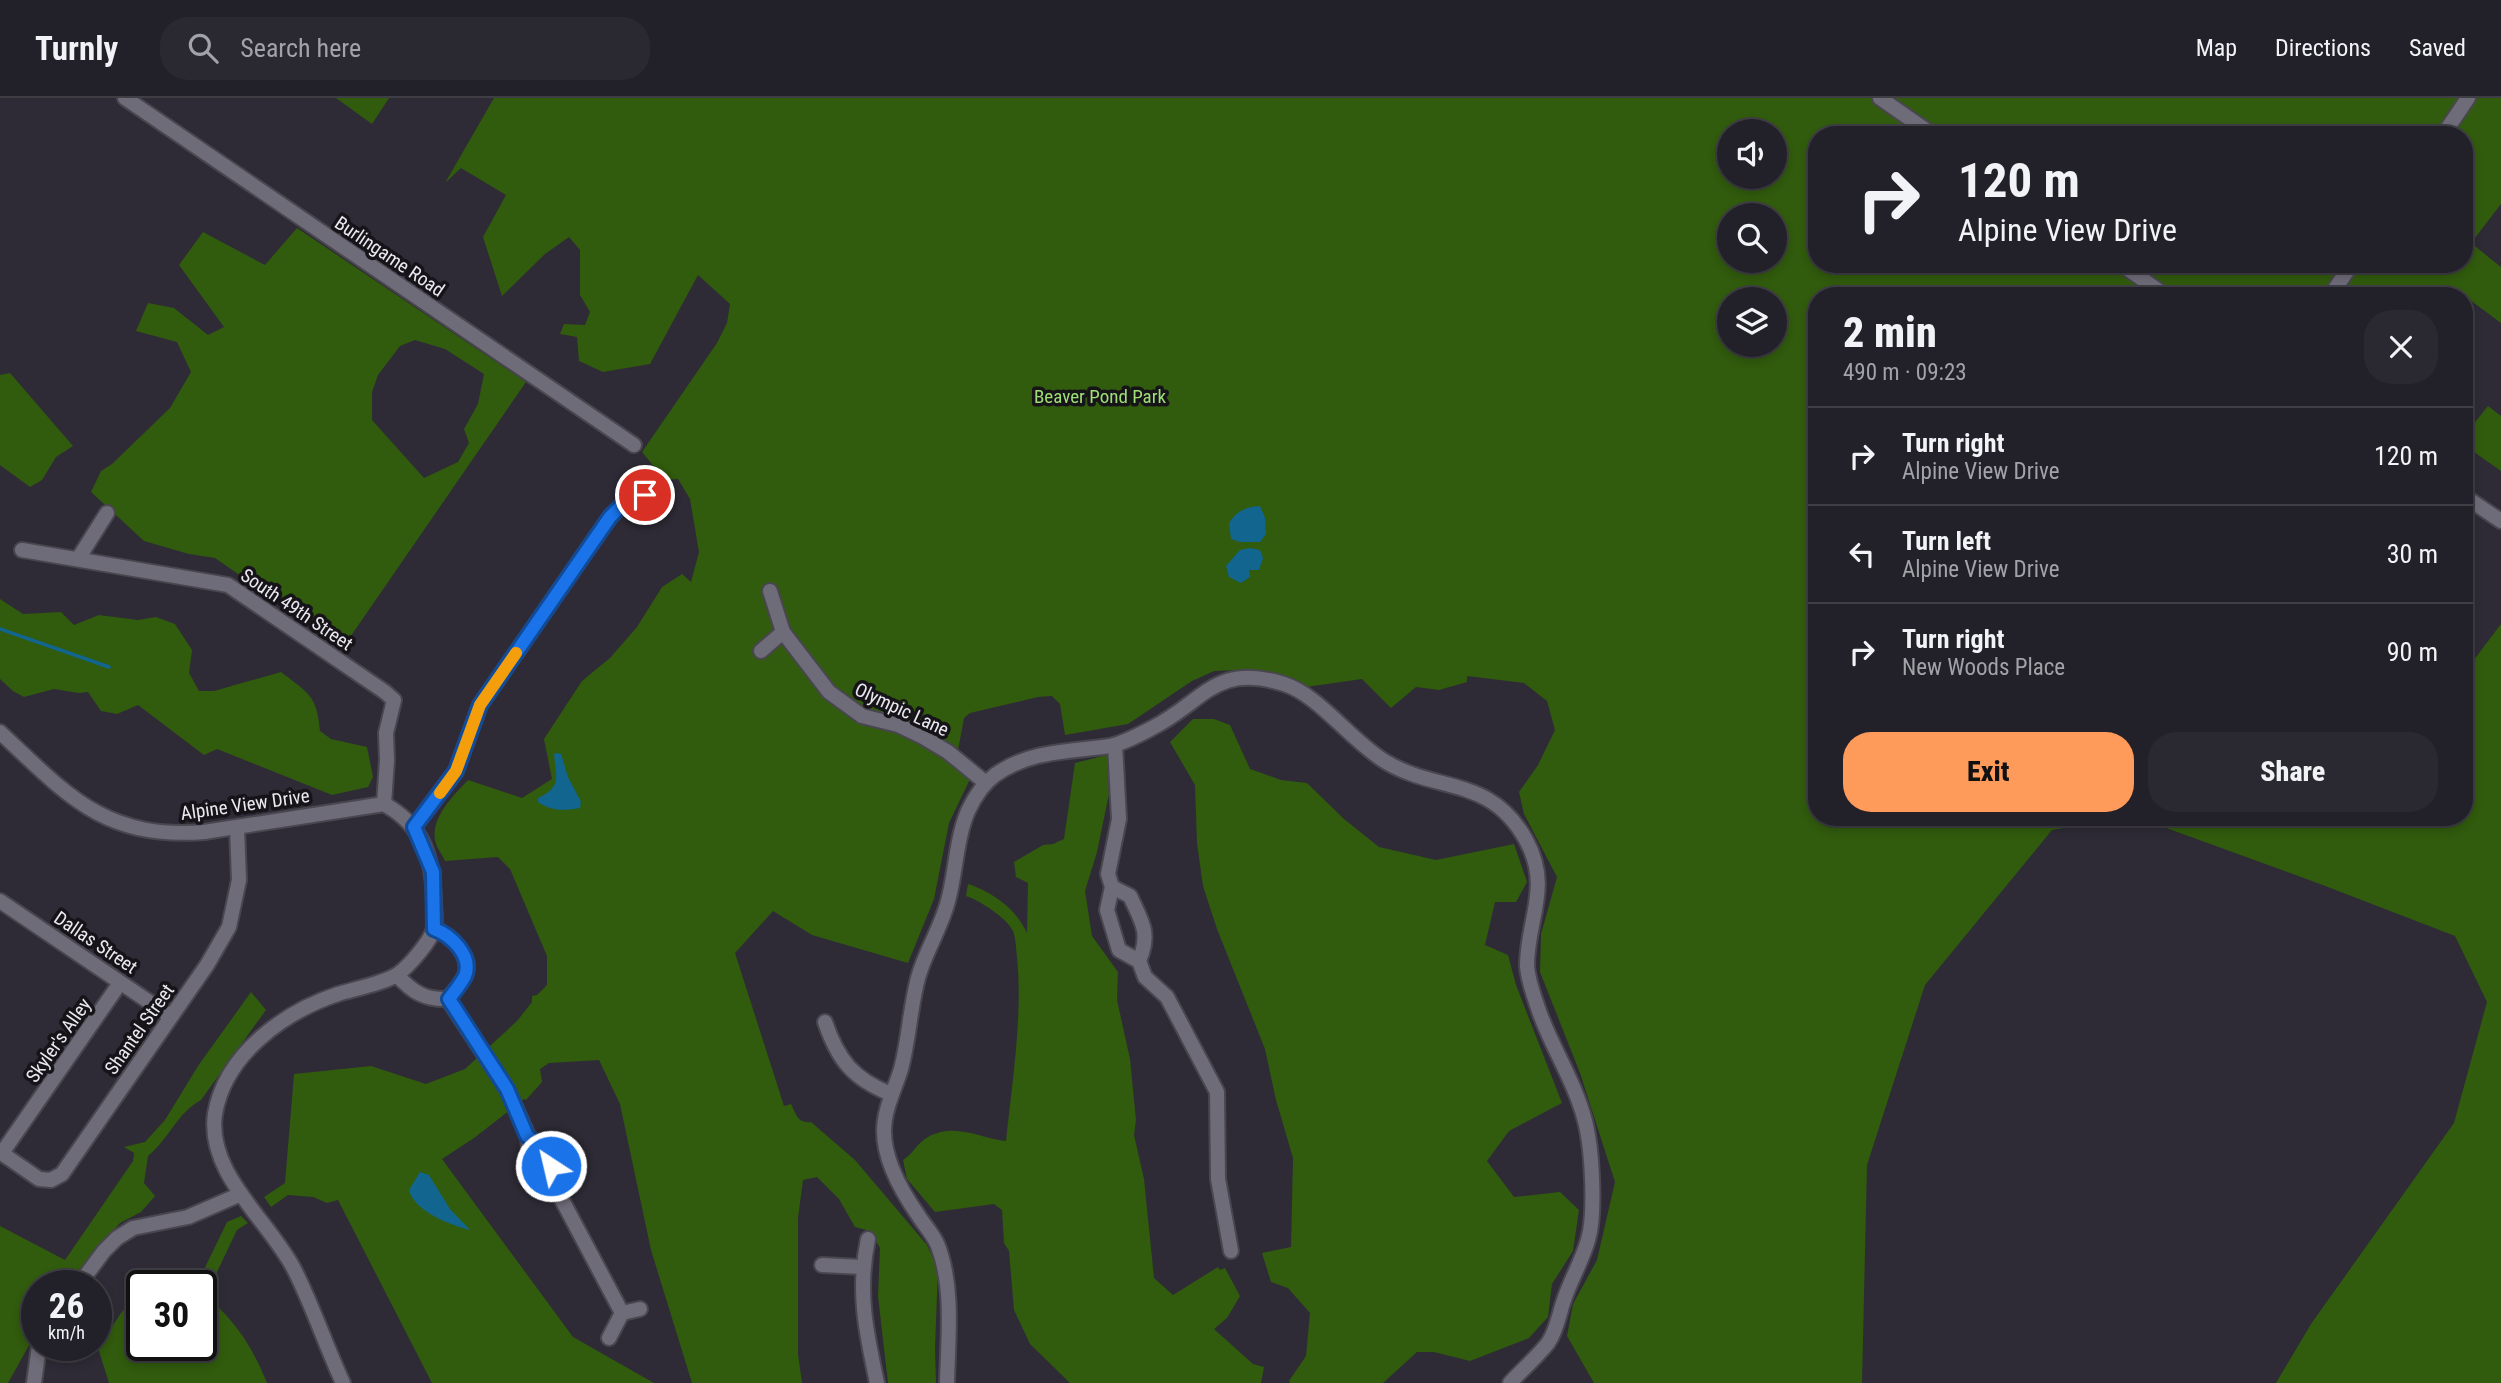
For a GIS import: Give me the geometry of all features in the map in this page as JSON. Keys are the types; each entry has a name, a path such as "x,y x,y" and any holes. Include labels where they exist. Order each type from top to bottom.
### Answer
{"street":[{"name":"Burlingame Road","path":"125,98 634,445"},
{"path":"1880,98 1920,126"},
{"path":"2449,126 2468,98"},
{"path":"2134,273 2153,287"},
{"path":"414,827 456,771 480,705 602,528 620,507 645,495"},
{"path":"2473,502 2501,521"},
{"path":"78,559 107,513"},
{"name":"South 49th Street","path":"22,550 233,587 394,700 386,733 384,804"},
{"name":"Olympic Lane","path":"771,591 783,632 823,686 862,716 898,725 948,752 986,783"},
{"path":"761,651 783,632"},
{"path":"947,1383 948,1290 938,1244 903,1194 890,1161 884,1133 891,1094 906,1044 910,1009 919,972 947,906 967,814 986,783 1026,759 1058,751 1115,745 1157,726 1211,686 1244,676 1294,688 1373,754 1393,766 1482,795 1501,809 1525,837 1536,862 1539,882 1527,964 1529,977 1539,1012 1586,1124 1592,1200 1590,1236 1564,1300 1558,1324 1550,1341 1510,1383"},
{"name":"Alpine View Drive","path":"0,732 46,776 84,807 122,825 177,835 384,804"},
{"path":"1115,745 1119,819 1108,874 1112,887 1107,910 1119,950 1139,961 1145,977 1167,998 1217,1092 1218,1179 1231,1251"},
{"path":"343,1383 294,1269 241,1195 215,1144 215,1115 221,1092 243,1055 270,1028 313,1002 397,975 416,957 434,929 433,872 414,827 401,814 384,804"},
{"name":"Shantel Street","path":"1,1152 38,1180 51,1180 62,1174 218,948 229,928 239,880 237,828"},
{"path":"1112,887 1130,896 1143,924 1146,945 1139,961"},
{"path":"0,920 5,904"},
{"name":"Dallas Street","path":"5,904 170,1016"},
{"path":"434,929 443,932 465,957 466,974 449,999"},
{"path":"397,975 410,990 424,998 449,999"},
{"name":"Skyler's Alley","path":"1,1152 120,982"},
{"path":"449,999 507,1089 527,1136 530,1164 552,1181"},
{"path":"825,1022 832,1043 850,1071 868,1084 891,1094"},
{"path":"527,1136 549,1154 552,1181 622,1313"},
{"path":"90,1270 104,1251 132,1228 188,1217 241,1195"},
{"path":"868,1239 862,1267 865,1318 877,1383"},
{"path":"822,1265 862,1267"},
{"path":"609,1338 622,1313 640,1309"},
{"path":"34,1383 37,1361"}],"green space":[{"path":"336,98 389,98 372,124"},
{"name":"Beaver Pond Park","path":"494,98 2501,98 2501,204 2473,240 2473,126 1808,126 1808,273 2473,273 2473,245 2501,267 2501,323 2473,302 2473,287 1808,287 1808,826 2075,826 2052,830 1925,985 1867,1165 1862,1383 1594,1383 1567,1336 1573,1304 1597,1260 1615,1182 1580,1073 1540,972 1541,934 1557,877 1524,814 1519,792 1538,765 1555,730 1547,701 1524,683 1467,676 1467,682 1439,690 1416,687 1391,708 1362,679 1306,687 1268,673 1240,670 1214,671 1192,681 1128,724 1065,735 1060,704 1052,696 970,713 964,718 956,761 972,775 949,823 934,899 908,963 812,935 773,911 735,953 784,1106 791,1104 800,1120 811,1122 855,1160 927,1245 938,1269 936,1383 888,1383 878,1296 880,1248 870,1231 855,1227 839,1199 817,1177 803,1180 798,1218 798,1354 802,1383 692,1383 651,1250 620,1104 599,1060 549,1063 540,1069 542,1082 526,1100 442,1159 573,1337 654,1383 432,1383 338,1200 327,1203 313,1197 288,1195 271,1207 264,1197 285,1183 294,1074 371,1066 426,1084 465,1069 517,1021 532,1002 532,996 537,995 547,985 547,956 510,869 498,857 445,861 435,840 436,823 456,792 468,780 522,798 552,779 544,739 582,681 610,658 637,627 662,587 682,574 691,582 699,552 690,499 678,479 665,480 642,452 717,343 727,323 730,304 698,275 650,364 603,372 579,361 577,337 560,334 564,324 585,325 590,312 580,295 580,250 569,237 545,254 502,296 483,237 506,195 461,168 445,183"},
{"path":"297,228 526,382 346,643 340,645 215,558 189,554 144,541 91,492 101,471 112,464 170,408 191,372 177,342 136,331 148,303 174,308 208,335 224,327 179,265 203,232 265,265","holes":["415,340 445,349 484,374 478,404 464,429 469,443 458,462 424,478 372,420 372,392 378,375 400,346"]},
{"path":"10,373 73,446 56,457 42,480 30,487 0,465 0,375"},
{"path":"2488,406 2501,416 2501,471 2473,451 2473,425"},
{"path":"0,599 23,614 61,612 74,625 99,615 138,620 156,617 175,624 192,650 189,673 199,691 214,691 281,672 310,696 319,719 320,731 331,739 367,747 373,777 368,787 332,795 217,749 204,755 138,705 117,714 101,711 88,692 54,689 24,697 0,679"},
{"path":"2501,624 2501,1383 2276,1383 2311,1324 2454,1123 2487,1002 2455,936 2161,826 2473,826 2473,661"},
{"path":"1193,719 1214,719 1230,725 1250,769 1281,780 1307,783 1344,819 1379,847 1436,860 1514,844 1527,882 1516,902 1495,902 1485,945 1508,955 1516,985 1562,1103 1509,1131 1487,1161 1514,1197 1560,1192 1579,1210 1573,1251 1552,1284 1548,1317 1529,1338 1470,1361 1434,1352 1417,1352 1383,1383 1290,1383 1306,1356 1310,1313 1288,1288 1271,1282 1262,1253 1291,1247 1293,1158 1265,1049 1217,929 1203,886 1197,843 1195,785 1170,742"},
{"path":"1107,755 1109,794 1097,852 1085,891 1092,936 1118,972 1117,1000 1130,1059 1136,1120 1134,1135 1144,1179 1154,1278 1173,1295 1218,1267 1220,1270 1225,1268 1240,1296 1227,1318 1214,1329 1253,1364 1264,1367 1261,1383 1070,1383 1030,1344 1014,1310 1002,1210 994,1204 935,1212 907,1179 903,1160 928,1137 959,1131 1006,1141 1018,1025 1015,941 1010,926 999,915 966,896 968,884 986,892 1011,909 1027,933 1028,883 1016,877 1014,862 1043,845 1064,839 1075,763"},
{"path":"251,992 266,1010 201,1100 179,1119 148,1156 144,1183 155,1196 141,1212 120,1223 81,1270 21,1270 21,1360 8,1383 0,1383 0,1226 65,1260 133,1161 134,1153 124,1147 145,1142 165,1120 198,1066"},
{"path":"241,1216 248,1223 237,1230 217,1272 204,1270 227,1222"},
{"path":"217,1307 242,1335 267,1383 109,1383 102,1361 112,1361 112,1327 126,1308 126,1361 217,1361"}],"water":[{"path":"1260,506 1265,518 1266,534 1260,542 1231,539 1229,523 1232,519 1242,510"},
{"path":"1240,550 1260,550 1263,558 1259,570 1249,570 1250,577 1241,583 1229,577 1226,566"},
{"path":"554,754 561,754 568,777 581,802 580,808 558,810 538,802 538,798 551,790 556,780"},
{"path":"420,1172 429,1175 450,1209 470,1230 443,1221 425,1211 412,1198 409,1190"}],"waterway":[{"path":"0,629 109,667"}],"slow traffic":[{"path":"440,793 456,771 480,705 516,653"}],"route":[{"path":"551,1166 549,1154 527,1136 507,1089 449,999 466,974 465,957 443,932 434,929 433,872 414,827 456,771 480,705 610,517 620,507 645,495"}]}
